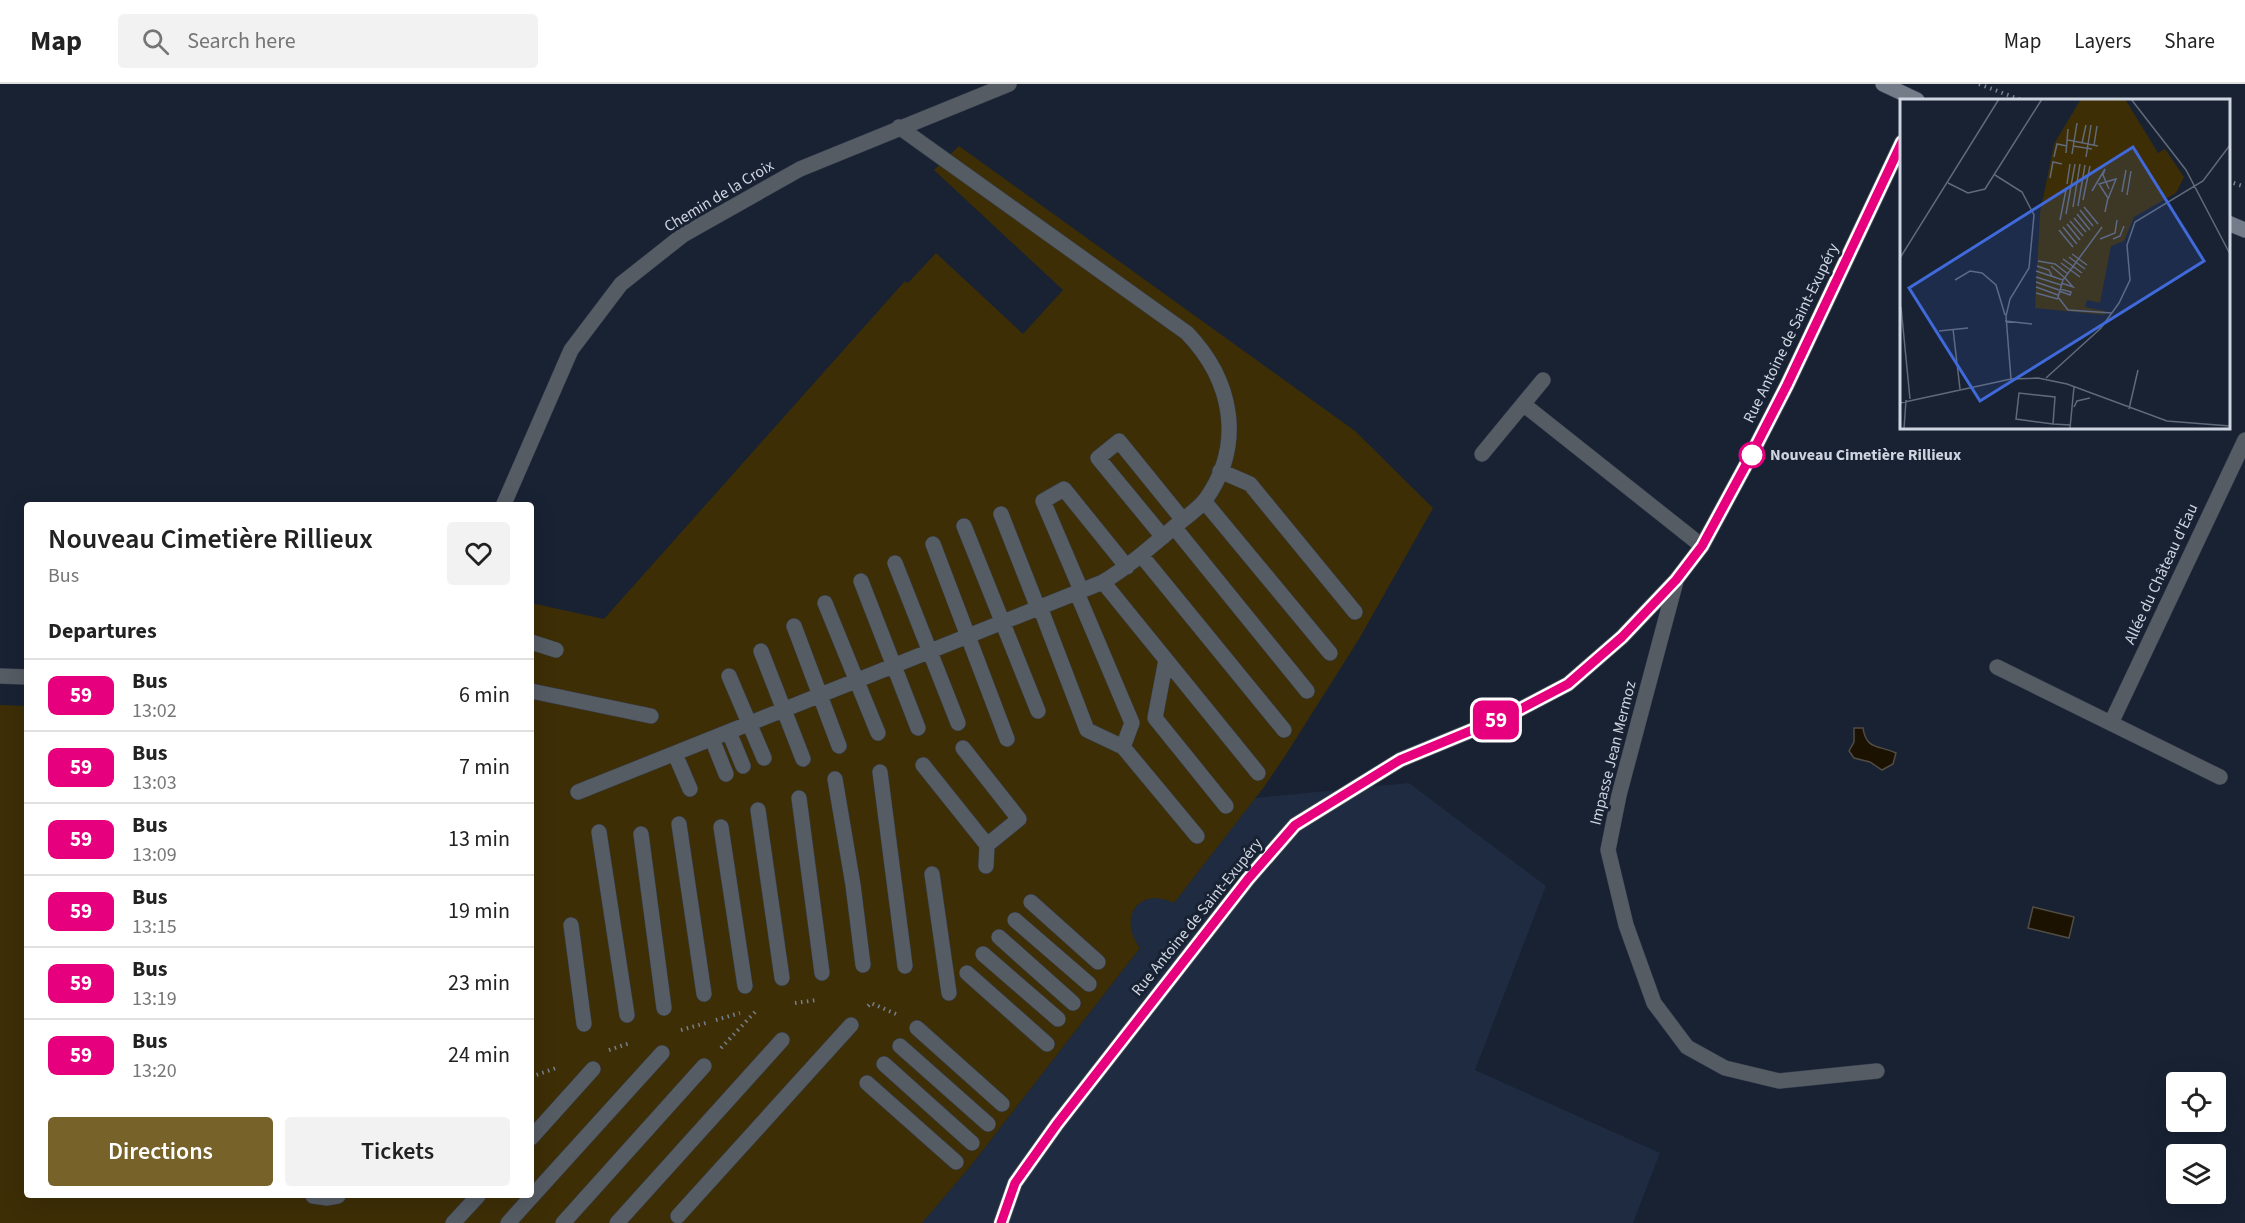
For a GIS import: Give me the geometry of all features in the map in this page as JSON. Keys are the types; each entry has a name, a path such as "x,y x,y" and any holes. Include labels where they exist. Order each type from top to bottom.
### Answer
{"main road":[{"path":"1883,84 1915,99"},
{"path":"2230,223 2245,230"}],"street":[{"name":"Chemin de la Croix","path":"505,502 571,350 621,284 683,235 800,169 1009,84"},
{"path":"578,792 1103,582 1127,567 1174,528 1204,501 1216,482 1226,457 1229,433 1228,411 1223,388 1202,349 1187,333 899,127"},
{"name":"Rue Antoine de Saint-Exupéry","path":"1001,1223 1015,1183 1057,1124 1248,879 1295,825 1400,760 1509,715 1568,684 1622,637 1676,580 1702,546 1787,385 1900,146"},
{"path":"1482,454 1543,380"},
{"path":"1523,404 1702,546"},
{"name":"Allée du Château d'Eau","path":"2110,723 2245,440"},
{"path":"1174,528 1098,458 1119,441 1174,528 1307,690"},
{"path":"1220,471 1250,484 1355,612"},
{"path":"1123,747 1132,723 1043,501 1064,489 1127,567"},
{"path":"1204,501 1330,652"},
{"path":"1001,514 1087,730 1123,747 1197,836"},
{"path":"964,526 1038,711"},
{"path":"933,544 1007,739"},
{"path":"1141,555 1284,730"},
{"path":"895,562 958,723"},
{"name":"Impasse Jean Mermoz","path":"1676,580 1619,795 1608,850 1626,925 1653,1003 1687,1047 1725,1068 1779,1081 1877,1071"},
{"path":"861,581 918,728"},
{"path":"1103,582 1258,772"},
{"path":"825,603 878,733"},
{"path":"794,626 839,746"},
{"path":"534,643 556,650"},
{"path":"761,651 803,759"},
{"path":"1166,660 1155,718 1226,806"},
{"path":"1996,667 2220,777"},
{"path":"0,676 24,677"},
{"path":"729,676 764,758"},
{"path":"534,692 651,716"},
{"path":"729,732 742,766"},
{"path":"712,739 726,774"},
{"path":"963,748 1019,819 987,845"},
{"path":"675,754 690,789"},
{"path":"923,765 987,845 986,866"},
{"path":"880,772 905,966"},
{"path":"835,779 853,885 862,965"},
{"path":"799,798 822,973"},
{"path":"758,810 782,978"},
{"path":"679,824 704,994"},
{"path":"721,827 745,986"},
{"path":"599,832 627,1015"},
{"path":"641,834 664,1008"},
{"path":"932,873 949,993"},
{"path":"1031,902 1098,962"},
{"path":"1015,920 1089,984"},
{"path":"571,926 584,1024"},
{"path":"999,937 1073,1003"},
{"path":"983,954 1058,1019"},
{"path":"967,973 1047,1044"},
{"path":"678,1216 851,1025"},
{"path":"916,1028 1002,1104"},
{"path":"617,1223 783,1040"},
{"path":"900,1046 988,1124"},
{"path":"534,1193 662,1053"},
{"path":"884,1065 972,1143"},
{"path":"563,1223 705,1066"},
{"path":"534,1135 593,1070"},
{"path":"867,1083 956,1162"},
{"path":"453,1223 476,1198"},
{"path":"507,1223 530,1198"}],"path":[{"path":"1979,84 2018,99"},
{"path":"2230,181 2245,187"},
{"path":"786,1004 819,1000"},
{"path":"861,1002 871,1003 896,1014 916,1028"},
{"path":"851,1025 871,1003"},
{"path":"676,1031 759,1008 705,1066"},
{"path":"603,1052 634,1042"},
{"path":"534,1076 562,1066"}],"shaded area":[{"path":"959,146 1355,431 1433,508 1359,639 1264,787 1174,903 1162,899 1151,899 1135,908 1131,916 1131,926 1133,937 1140,948 969,1168 922,1223 0,1223 0,705 24,706 24,1198 534,1198 534,604 604,619 905,281 908,283 936,253 1023,334 1063,290 934,170"},
{"path":"1854,728 1863,728 1867,740 1874,746 1896,753 1893,764 1882,770 1870,762 1854,758 1849,751 1854,742"},
{"path":"1409,783 1546,886 1475,1070 1660,1153 1633,1223 922,1223 969,1168 1140,948 1132,938 1129,926 1132,913 1139,903 1151,898 1163,898 1174,903 1255,798"},
{"path":"2033,907 2074,917 2069,938 2028,928"}],"bus line":[{"name":"59","path":"1001,1223 1015,1183 1057,1124 1248,879 1295,825 1400,760 1509,715 1568,684 1622,637 1676,580 1702,546 1748,461 1787,385 1900,146"}],"place":[{"name":"Nouveau Cimetière Rillieux","path":"1752,455"}]}
